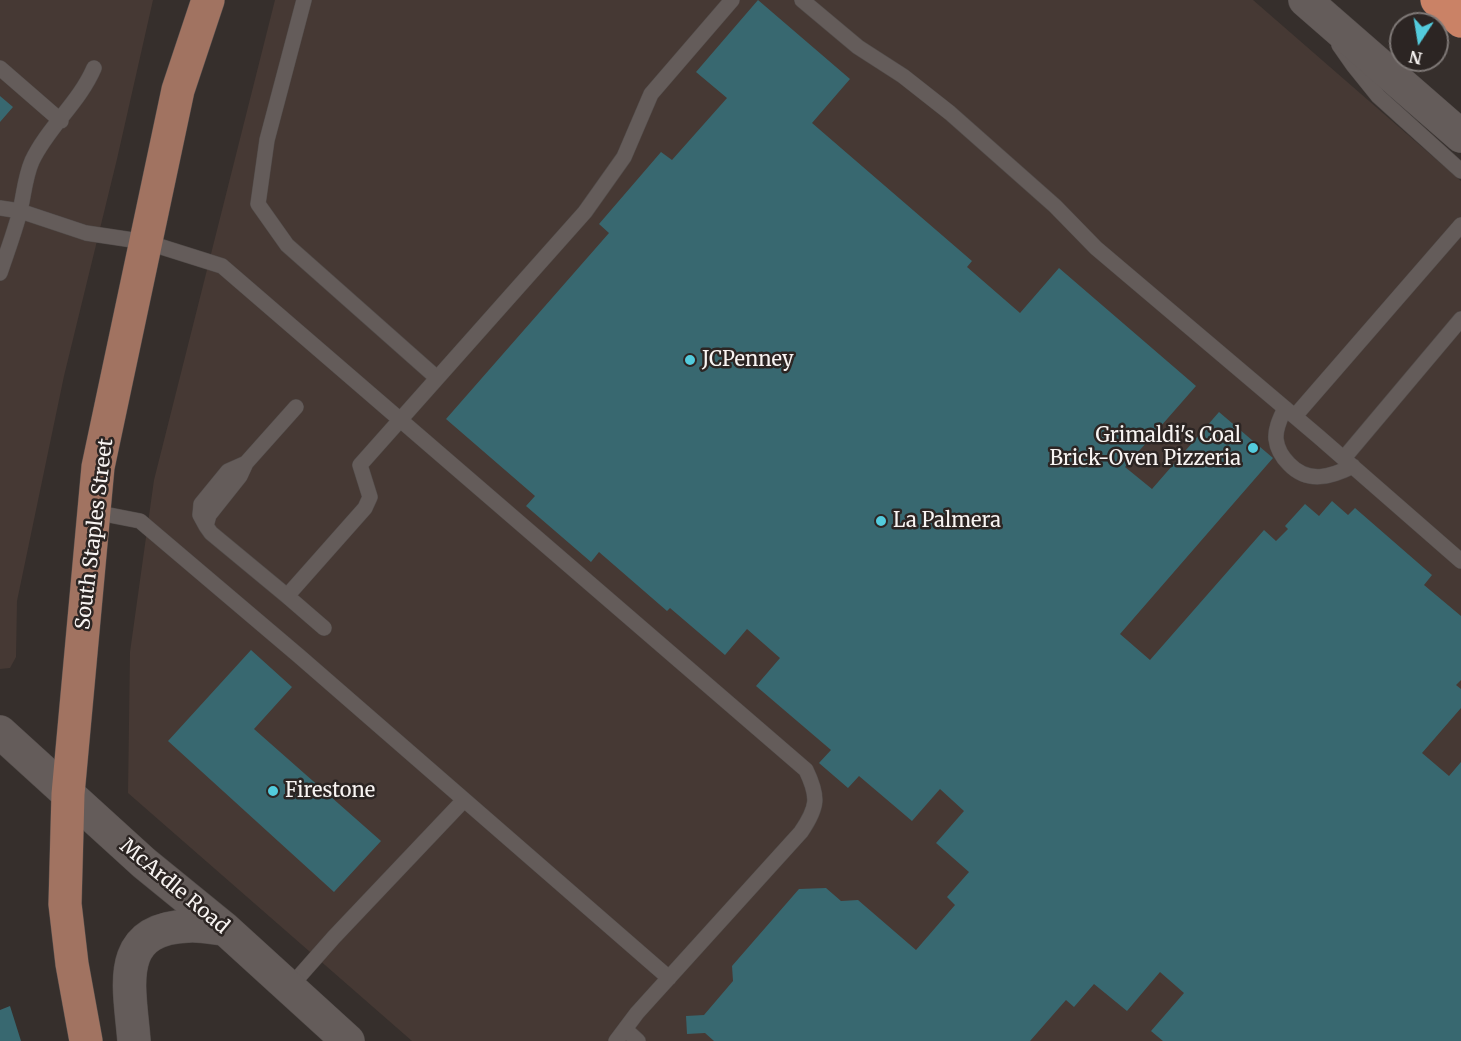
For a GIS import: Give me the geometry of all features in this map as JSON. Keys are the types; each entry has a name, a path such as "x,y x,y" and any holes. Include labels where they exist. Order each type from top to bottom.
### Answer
{"highway":[{"path":"1437,0 1461,21"}],"main road":[{"name":"South Staples Street","path":"86,1041 72,964 65,904 68,794 98,467 178,90 208,0"},
{"path":"1310,4 1461,136"},
{"name":"McArdle Road","path":"0,732 144,863 225,929 348,1041"},
{"path":"134,1041 131,967 132,957 141,941 155,932 171,927 225,929"}],"lane":[{"path":"304,0 267,140 258,204 287,244 437,378"},
{"path":"286,596 365,508 370,497 360,465 585,212 624,157 651,94 732,0"},
{"path":"802,0 858,47 903,76 950,113 1055,206 1096,248 1461,561"},
{"path":"1310,4 1378,96 1461,171"},
{"path":"0,68 60,121"},
{"path":"0,273 20,212 32,161 86,87 94,68"},
{"path":"0,208 86,233 146,242 222,266 806,770 814,786 816,802 811,818 801,832 637,1013 621,1036 638,1041"},
{"path":"1461,225 1277,429 1276,439 1284,458 1291,466 1308,476 1319,478 1336,475 1461,319"},
{"path":"296,408 246,463 240,476 209,515 206,526 211,533 324,628"},
{"path":"94,512 140,522 669,978"},
{"path":"290,988 334,937 464,800"}],"shaded area":[{"path":"0,0 153,0 64,376 17,601 16,657 10,668 0,669"},
{"path":"275,0 1253,0 1461,181 1461,1041 412,1041 128,793 130,652 154,480"}],"building":[{"name":"La Palmera","path":"758,0 850,79 812,123 972,261 967,267 1020,313 1059,268 1196,386 1125,467 1152,489 1219,412 1273,458 1120,634 1150,660 1264,530 1276,541 1288,529 1285,526 1305,504 1319,516 1332,501 1348,515 1355,508 1432,575 1424,585 1461,616 1461,680 1456,685 1461,689 1461,708 1422,753 1449,776 1461,762 1461,1041 1163,1041 1151,1031 1184,993 1160,972 1127,1011 1094,984 1074,1007 1066,1000 1030,1041 714,1041 705,1033 687,1034 686,1016 704,1015 733,981 732,966 799,889 826,888 841,901 858,900 916,950 955,905 947,897 969,872 936,843 964,811 940,789 912,821 859,776 848,788 819,763 831,750 756,686 780,658 747,629 725,655 670,608 667,611 599,552 591,562 526,506 535,496 446,419 609,233 599,224 661,152 672,160 727,98 696,72"},
{"path":"0,96 13,107 0,122"},
{"name":"Firestone","path":"251,650 292,687 254,729 381,841 334,892 168,741"},
{"path":"10,1006 21,1041 0,1041 0,1010"}],"place":[{"name":"JCPenney","path":"690,360"},
{"name":"Grimaldi's Coal Brick-Oven Pizzeria","path":"1253,448"},
{"name":"La Palmera","path":"881,521"},
{"name":"Firestone","path":"273,791"}]}
